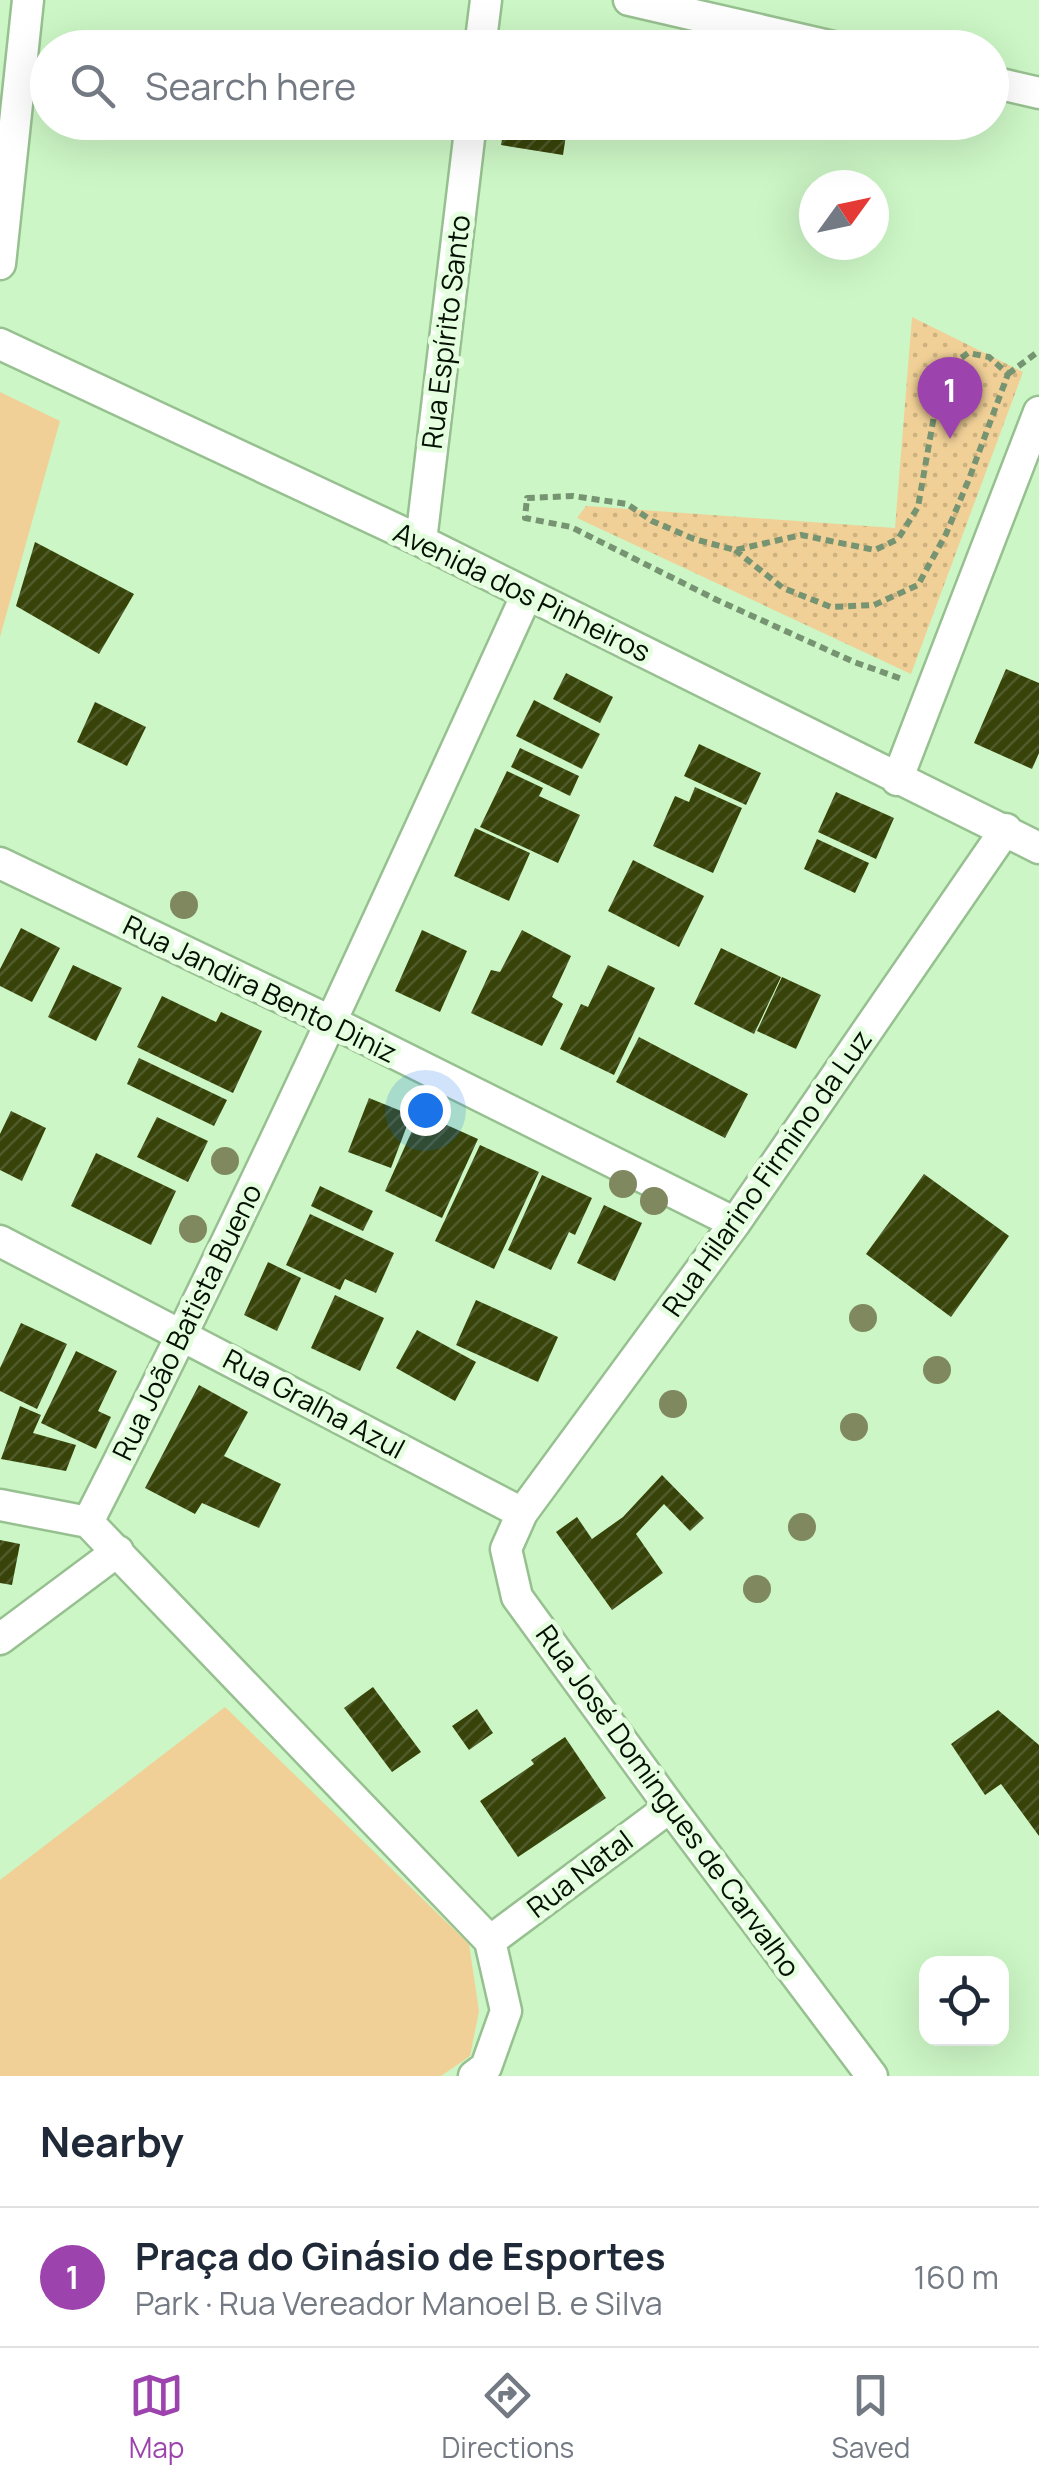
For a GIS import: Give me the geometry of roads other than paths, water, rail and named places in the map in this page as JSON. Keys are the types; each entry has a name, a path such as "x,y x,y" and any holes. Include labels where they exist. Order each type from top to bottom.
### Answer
{"street":[{"path":"0,264 28,0"},
{"path":"482,30 486,0"},
{"path":"629,0 760,30"},
{"path":"1009,86 1039,93"},
{"name":"Rua Espírito Santo","path":"421,541 469,140"},
{"name":"Avenida dos Pinheiros","path":"0,344 421,541 1039,848"},
{"path":"897,780 1039,412"},
{"name":"Rua João Batista Bueno","path":"88,1522 184,1335 528,594"},
{"name":"Rua Hilarino Firmino da Luz","path":"522,1513 735,1223 1006,829"},
{"name":"Rua Jandira Bento Diniz","path":"0,863 332,1022 735,1223"},
{"name":"Rua Gralha Azul","path":"0,1240 522,1513"},
{"path":"0,1505 88,1522 490,1941 506,2011 486,2067 474,2076"},
{"name":"Rua José Domingues de Carvalho","path":"522,1513 506,1548 517,1597 872,2076"},
{"path":"0,1639 118,1550"},
{"name":"Rua Natal","path":"490,1941 670,1807"}],"place":[{"name":"Praça do Ginásio de Esportes","path":"950,439"}]}
